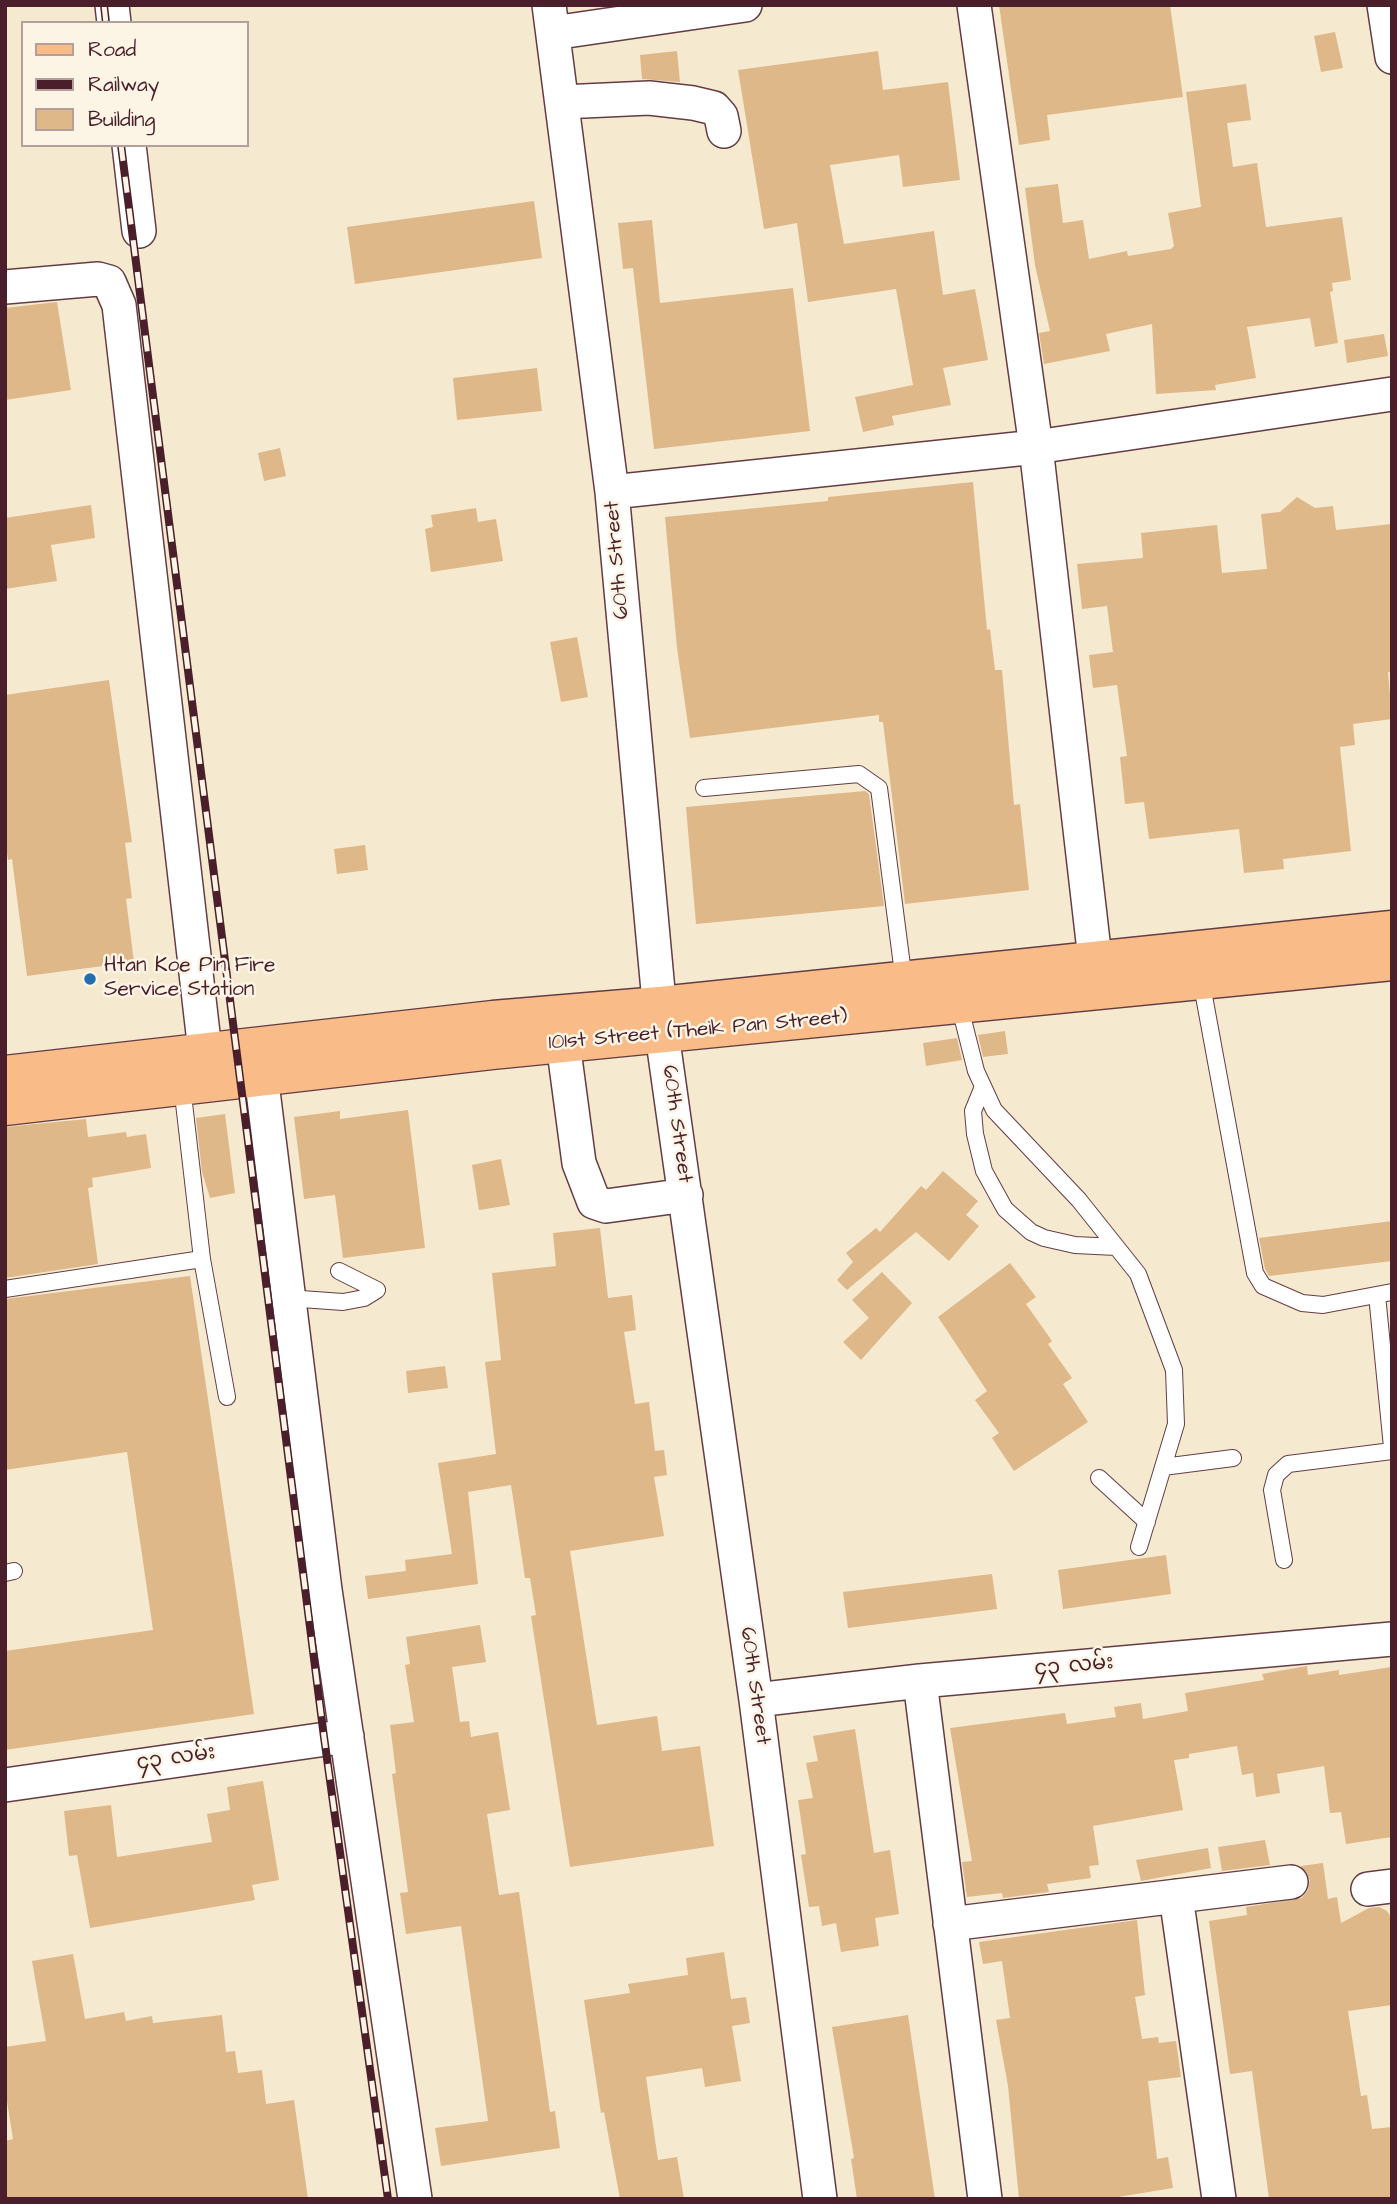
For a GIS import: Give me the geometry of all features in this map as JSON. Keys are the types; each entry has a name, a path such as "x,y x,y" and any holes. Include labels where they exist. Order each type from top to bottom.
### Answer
{"main road":[{"name":"101st Street (Theik Pan Street)","path":"5,1074 205,1051 390,1047 906,995 1097,974 1392,930"},
{"name":"101st Street (Theik Pan Street)","path":"906,995 959,1004 1097,974 1200,977 1392,961"},
{"name":"101st Street (Theik Pan Street)","path":"492,1035 563,1043 661,1020"},
{"name":"101st Street (Theik Pan Street)","path":"5,1106 261,1075 390,1047"}],"street":[{"path":"551,19 745,5"},
{"path":"974,5 1036,447 1097,974"},
{"path":"1384,5 1392,57"},
{"name":"60th Street","path":"551,19 612,492 661,1020 756,1700 820,2199"},
{"path":"562,102 649,98 694,103 714,108 721,116 724,131"},
{"path":"129,147 139,232"},
{"path":"5,286 98,279 109,282 119,305 205,1051"},
{"path":"612,492 1036,447 1392,394"},
{"path":"563,1043 579,1163 594,1202 606,1206 686,1195"},
{"path":"261,1075 287,1298 347,1736 415,2199"},
{"name":"၄၃ လမ်း","path":"756,1700 920,1681 1392,1639"},
{"path":"920,1681 985,2199"},
{"name":"၄၃ လမ်း","path":"5,1785 347,1736"},
{"path":"950,1924 1291,1882"},
{"path":"1175,1896 1219,2199"}],"lane":[{"path":"704,788 859,774 879,788 906,995"},
{"path":"1200,977 1255,1273 1263,1286 1303,1303 1343,1303 1384,1294 1392,1449 1288,1464 1276,1475 1272,1490 1284,1560"},
{"path":"959,1004 982,1089 994,1110 1079,1200 1138,1275 1174,1370 1176,1424 1139,1547"},
{"path":"182,1086 202,1259 228,1398"},
{"path":"982,1089 973,1111 975,1134 984,1171 1005,1209 1031,1232 1044,1238 1075,1245 1116,1247"},
{"path":"5,1289 202,1259"},
{"path":"287,1298 343,1302 364,1298 377,1290 339,1271"},
{"path":"1163,1467 1233,1458"},
{"path":"1099,1478 1147,1522"}],"building":[{"path":"999,5 1170,5 1183,97 1047,115 1050,140 1019,145"},
{"path":"1335,32 1343,68 1321,72 1314,36"},
{"path":"677,51 680,82 642,79 640,55"},
{"path":"878,51 883,90 948,82 960,180 903,187 899,155 830,165 844,244 934,231 943,295 975,289 988,360 943,368 951,405 892,416 894,425 863,432 855,397 913,385 896,289 808,302 797,223 764,229 738,70"},
{"path":"1246,84 1251,120 1227,123 1233,167 1257,163 1266,227 1342,217 1351,280 1332,283 1333,291 1330,292 1338,343 1315,347 1310,318 1247,327 1256,378 1215,385 1216,390 1156,394 1152,324 1106,334 1110,351 1044,364 1039,333 1050,331 1035,265 1025,188 1058,184 1063,223 1083,220 1089,259 1127,251 1128,256 1171,249 1174,246 1168,213 1201,207 1186,92"},
{"path":"534,201 542,258 355,284 347,227"},
{"path":"652,220 660,303 793,288 810,431 654,449 633,268 623,269 618,223"},
{"path":"57,302 71,390 5,400 5,308"},
{"path":"1384,334 1388,356 1347,363 1344,340"},
{"path":"537,368 542,411 457,420 453,378"},
{"path":"280,448 286,476 264,481 258,453"},
{"path":"973,482 987,630 990,629 995,670 1002,670 1014,805 1020,804 1029,890 905,904 883,722 879,722 879,715 690,738 677,648 665,517 828,501 828,497"},
{"path":"1297,497 1315,508 1333,506 1336,530 1392,524 1392,672 1388,672 1392,719 1353,724 1355,745 1340,747 1351,851 1283,859 1284,869 1244,873 1239,829 1149,839 1144,802 1125,804 1120,757 1127,756 1117,685 1093,688 1089,655 1113,652 1107,606 1082,609 1077,564 1143,558 1141,533 1217,525 1222,573 1267,569 1261,514 1280,512"},
{"path":"91,505 95,538 51,545 57,581 5,589 5,518"},
{"path":"476,508 478,522 496,519 503,561 431,572 425,529 433,527 431,515"},
{"path":"577,637 588,697 561,702 550,642"},
{"path":"109,680 132,842 125,843 132,898 126,899 134,962 27,976 12,859 8,860 5,839 5,695"},
{"path":"865,791 869,794 884,906 696,924 686,807"},
{"path":"365,845 368,870 337,874 334,849"},
{"path":"1005,1031 1008,1054 983,1057 978,1035"},
{"path":"957,1038 962,1060 926,1066 923,1043"},
{"path":"408,1110 425,1248 343,1258 335,1195 304,1199 294,1117 340,1111 340,1119"},
{"path":"225,1114 235,1193 210,1198 202,1172 196,1118"},
{"path":"86,1119 88,1137 126,1132 127,1137 146,1134 151,1168 92,1178 93,1187 88,1188 98,1264 5,1278 5,1127"},
{"path":"501,1159 510,1205 479,1210 472,1165"},
{"path":"943,1171 978,1201 966,1215 979,1226 949,1261 916,1232 847,1290 837,1280 853,1262 846,1253 876,1228 880,1232 921,1186 926,1190"},
{"path":"1392,1221 1392,1261 1269,1276 1265,1269 1259,1238"},
{"path":"600,1228 608,1298 632,1295 636,1330 624,1332 635,1404 649,1402 655,1451 664,1450 667,1475 654,1477 664,1536 570,1551 597,1725 657,1716 662,1751 700,1746 714,1846 570,1867 531,1616 536,1615 530,1578 525,1578 511,1485 468,1492 478,1584 368,1599 365,1576 406,1571 405,1560 452,1554 438,1463 496,1454 485,1362 501,1360 492,1273 556,1266 553,1233"},
{"path":"1010,1263 1036,1297 1026,1304 1052,1341 1048,1344 1072,1378 1063,1384 1088,1422 1014,1471 992,1438 999,1433 975,1400 987,1391 938,1317"},
{"path":"882,1272 912,1303 861,1360 843,1342 869,1318 852,1300"},
{"path":"190,1276 254,1714 5,1750 5,1651 153,1630 127,1452 5,1470 5,1299"},
{"path":"445,1366 448,1388 408,1393 406,1371"},
{"path":"1166,1555 1171,1594 1063,1609 1058,1570"},
{"path":"992,1574 997,1609 848,1628 843,1592"},
{"path":"480,1625 486,1662 452,1667 460,1722 469,1721 471,1737 498,1732 510,1810 487,1814 499,1895 519,1892 550,2112 555,2111 560,2148 441,2166 435,2128 488,2121 461,1926 406,1934 400,1893 408,1892 392,1774 396,1773 390,1725 414,1722 405,1665 410,1664 406,1637"},
{"path":"1307,1666 1308,1675 1339,1670 1339,1675 1392,1667 1392,1837 1346,1844 1341,1812 1330,1813 1324,1766 1277,1774 1280,1793 1256,1797 1253,1773 1242,1775 1237,1746 1189,1754 1189,1758 1174,1760 1183,1810 1093,1826 1099,1865 1089,1866 1091,1878 1047,1884 1049,1892 1003,1898 1002,1893 967,1897 962,1862 972,1861 950,1728 1065,1713 1067,1724 1116,1717 1114,1707 1141,1703 1143,1719 1188,1711 1185,1693 1264,1680 1262,1674"},
{"path":"855,1729 874,1853 890,1850 899,1914 875,1918 879,1946 841,1952 836,1923 822,1926 819,1906 809,1907 801,1855 806,1854 798,1800 813,1798 806,1763 818,1761 813,1736"},
{"path":"263,1781 279,1880 252,1885 255,1900 90,1928 77,1855 69,1856 64,1811 111,1805 117,1857 212,1842 207,1814 230,1810 227,1787"},
{"path":"1265,1840 1270,1865 1222,1871 1218,1847"},
{"path":"1208,1848 1211,1868 1141,1881 1136,1860"},
{"path":"1323,1863 1328,1899 1337,1897 1341,1923 1369,1908 1379,1907 1387,1911 1392,1919 1392,2005 1348,2011 1361,2096 1367,2095 1372,2129 1392,2127 1392,2199 1269,2199 1252,2071 1230,2074 1209,1921 1247,1915 1246,1907 1302,1898 1308,1890 1310,1880 1301,1866"},
{"path":"1137,1920 1145,1995 1135,1997 1142,2039 1158,2037 1159,2043 1176,2041 1181,2077 1148,2081 1157,2159 1168,2157 1173,2188 1106,2199 1019,2199 1008,2086 996,2020 1010,2018 1002,1961 983,1964 979,1942"},
{"path":"724,1952 731,1999 746,1997 750,2023 732,2026 741,2081 705,2087 702,2068 646,2077 658,2160 677,2157 684,2199 620,2199 604,2112 601,2113 584,2000 630,1993 628,1984 688,1975 686,1958"},
{"path":"73,1954 85,2019 124,2012 126,2021 152,2016 153,2023 222,2015 226,2052 235,2051 238,2073 262,2070 266,2104 294,2100 308,2199 5,2199 5,2141 13,2139 5,2089 5,2047 46,2041 32,1961"},
{"path":"908,2015 935,2199 857,2199 851,2159 854,2158 832,2027"}],"railway":[{"path":"104,5 106,21"},
{"path":"121,147 324,1737 388,2199"}],"place":[{"name":"Htan Koe Pin Fire Service Station","path":"90,979"}]}
